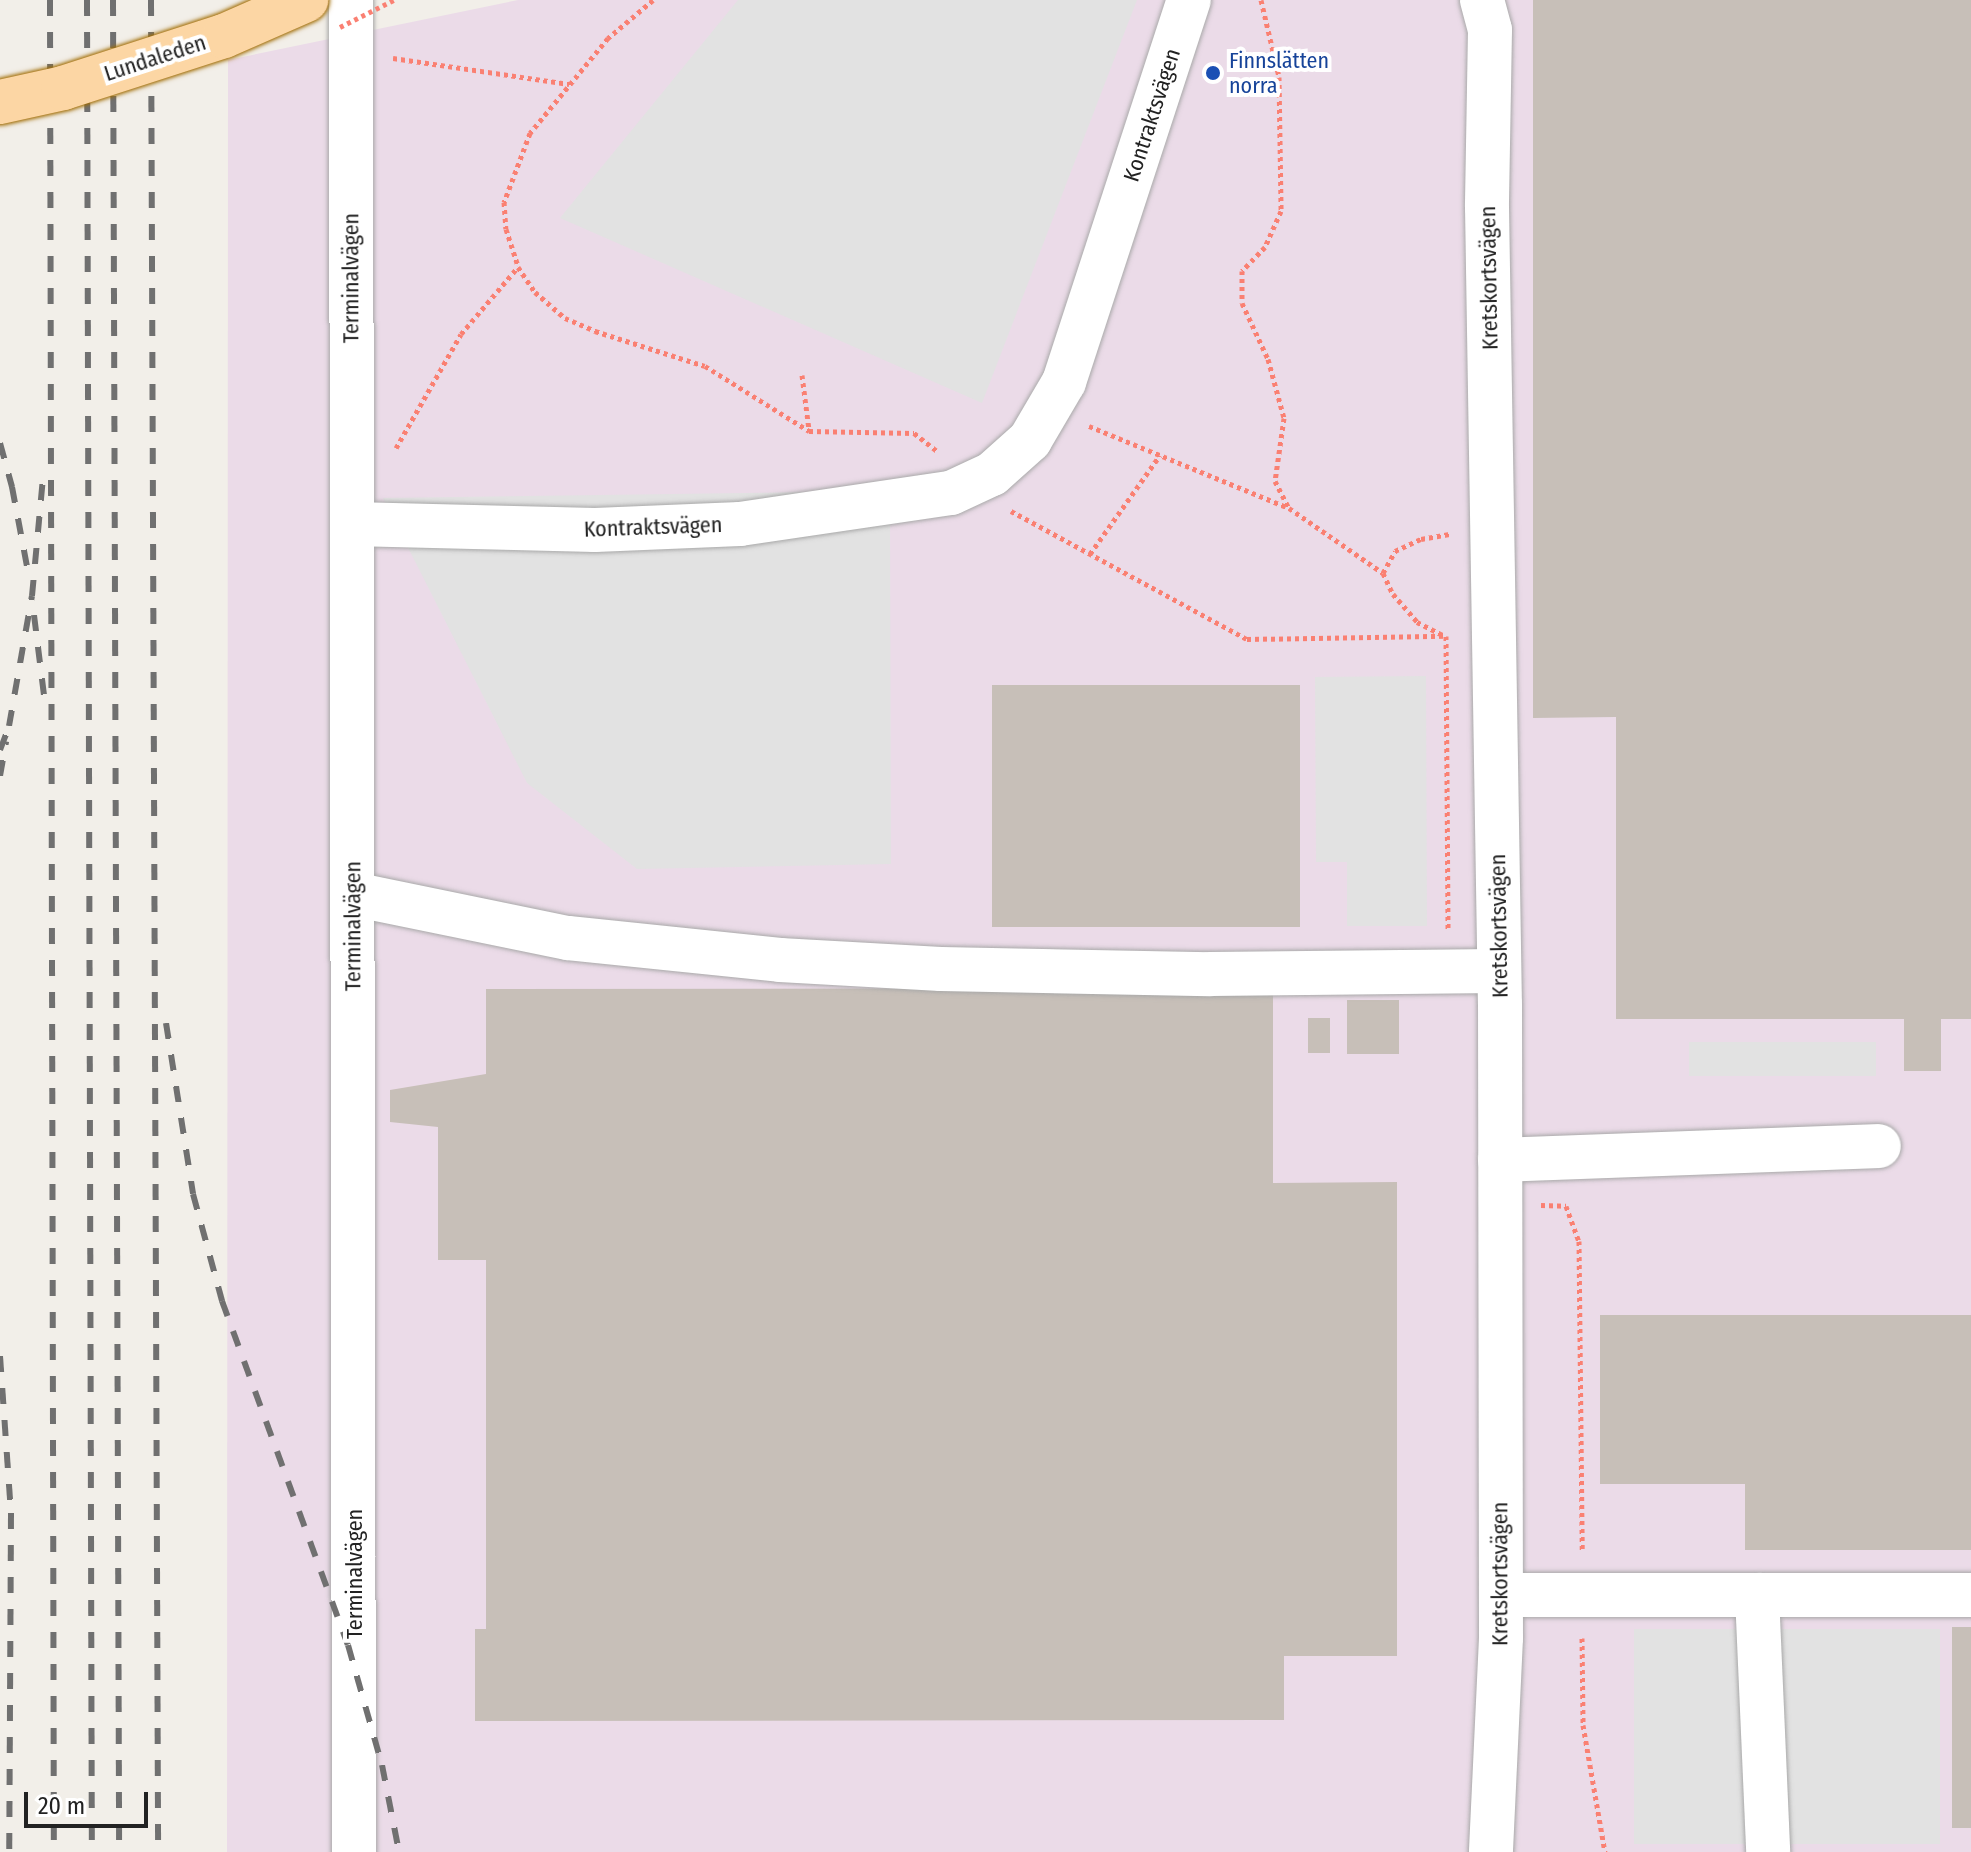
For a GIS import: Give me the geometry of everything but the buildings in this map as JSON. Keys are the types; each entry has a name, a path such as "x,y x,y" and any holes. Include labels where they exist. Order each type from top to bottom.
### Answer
{"main road":[{"name":"Lundaleden","path":"0,102 63,88 224,36 306,0"}],"street":[{"name":"Terminalvägen","path":"351,0 354,1852"},
{"name":"Kontraktsvägen","path":"352,524 595,530 740,524 958,489 992,474 1030,440 1064,382 1189,0"},
{"name":"Kretskortsvägen","path":"1482,0 1490,30 1487,207 1495,528 1500,1160 1501,1595 1491,1852"},
{"path":"353,894 568,938 780,960 989,970 1210,974 1498,971"},
{"path":"1500,1160 1879,1146"},
{"path":"1501,1595 1971,1595"},
{"path":"1757,1595 1768,1852"}],"path":[{"path":"653,0 608,38 530,133 509,182 504,202 506,229 518,267 535,292 565,318 705,366 809,431 914,433 934,446 958,489 1090,554 1247,639 1446,636"},
{"path":"1261,0 1279,77 1281,211 1265,247 1242,271 1242,303 1268,359 1284,418 1275,481 1289,508"},
{"path":"351,51 570,84"},
{"path":"390,458 461,334 518,267"},
{"path":"802,375 809,431"},
{"path":"1048,409 1289,508 1383,573 1393,594 1417,622 1446,636"},
{"path":"1090,554 1160,455"},
{"path":"1383,573 1395,551 1421,539 1495,528"},
{"path":"1446,636 1448,971"},
{"path":"1500,1203 1566,1206 1579,1241 1583,1725 1605,1852"}],"shaded area":[{"path":"518,0 1971,0 1971,1852 227,1852 228,60"},
{"path":"738,0 1137,0 982,403 560,218"},
{"path":"890,491 891,864 637,869 527,783 383,498"},
{"path":"1426,676 1427,926 1347,926 1347,862 1316,862 1315,677"},
{"path":"1689,1042 1876,1042 1876,1076 1689,1076"},
{"path":"1634,1629 1940,1629 1940,1844 1634,1844"}],"railway":[{"path":"50,0 54,1852"},
{"path":"87,0 92,1852"},
{"path":"113,0 119,1852"},
{"path":"151,0 158,1852"},
{"path":"0,443 28,572"},
{"path":"0,750 9,726 32,596 43,478"},
{"path":"34,615 44,695"},
{"path":"0,776 6,742"},
{"path":"166,1023 193,1194 222,1301 348,1645 382,1765 399,1852"},
{"path":"0,1356 11,1513 9,1852"}],"place":[{"name":"Finnslätten norra","path":"1213,73"}]}
